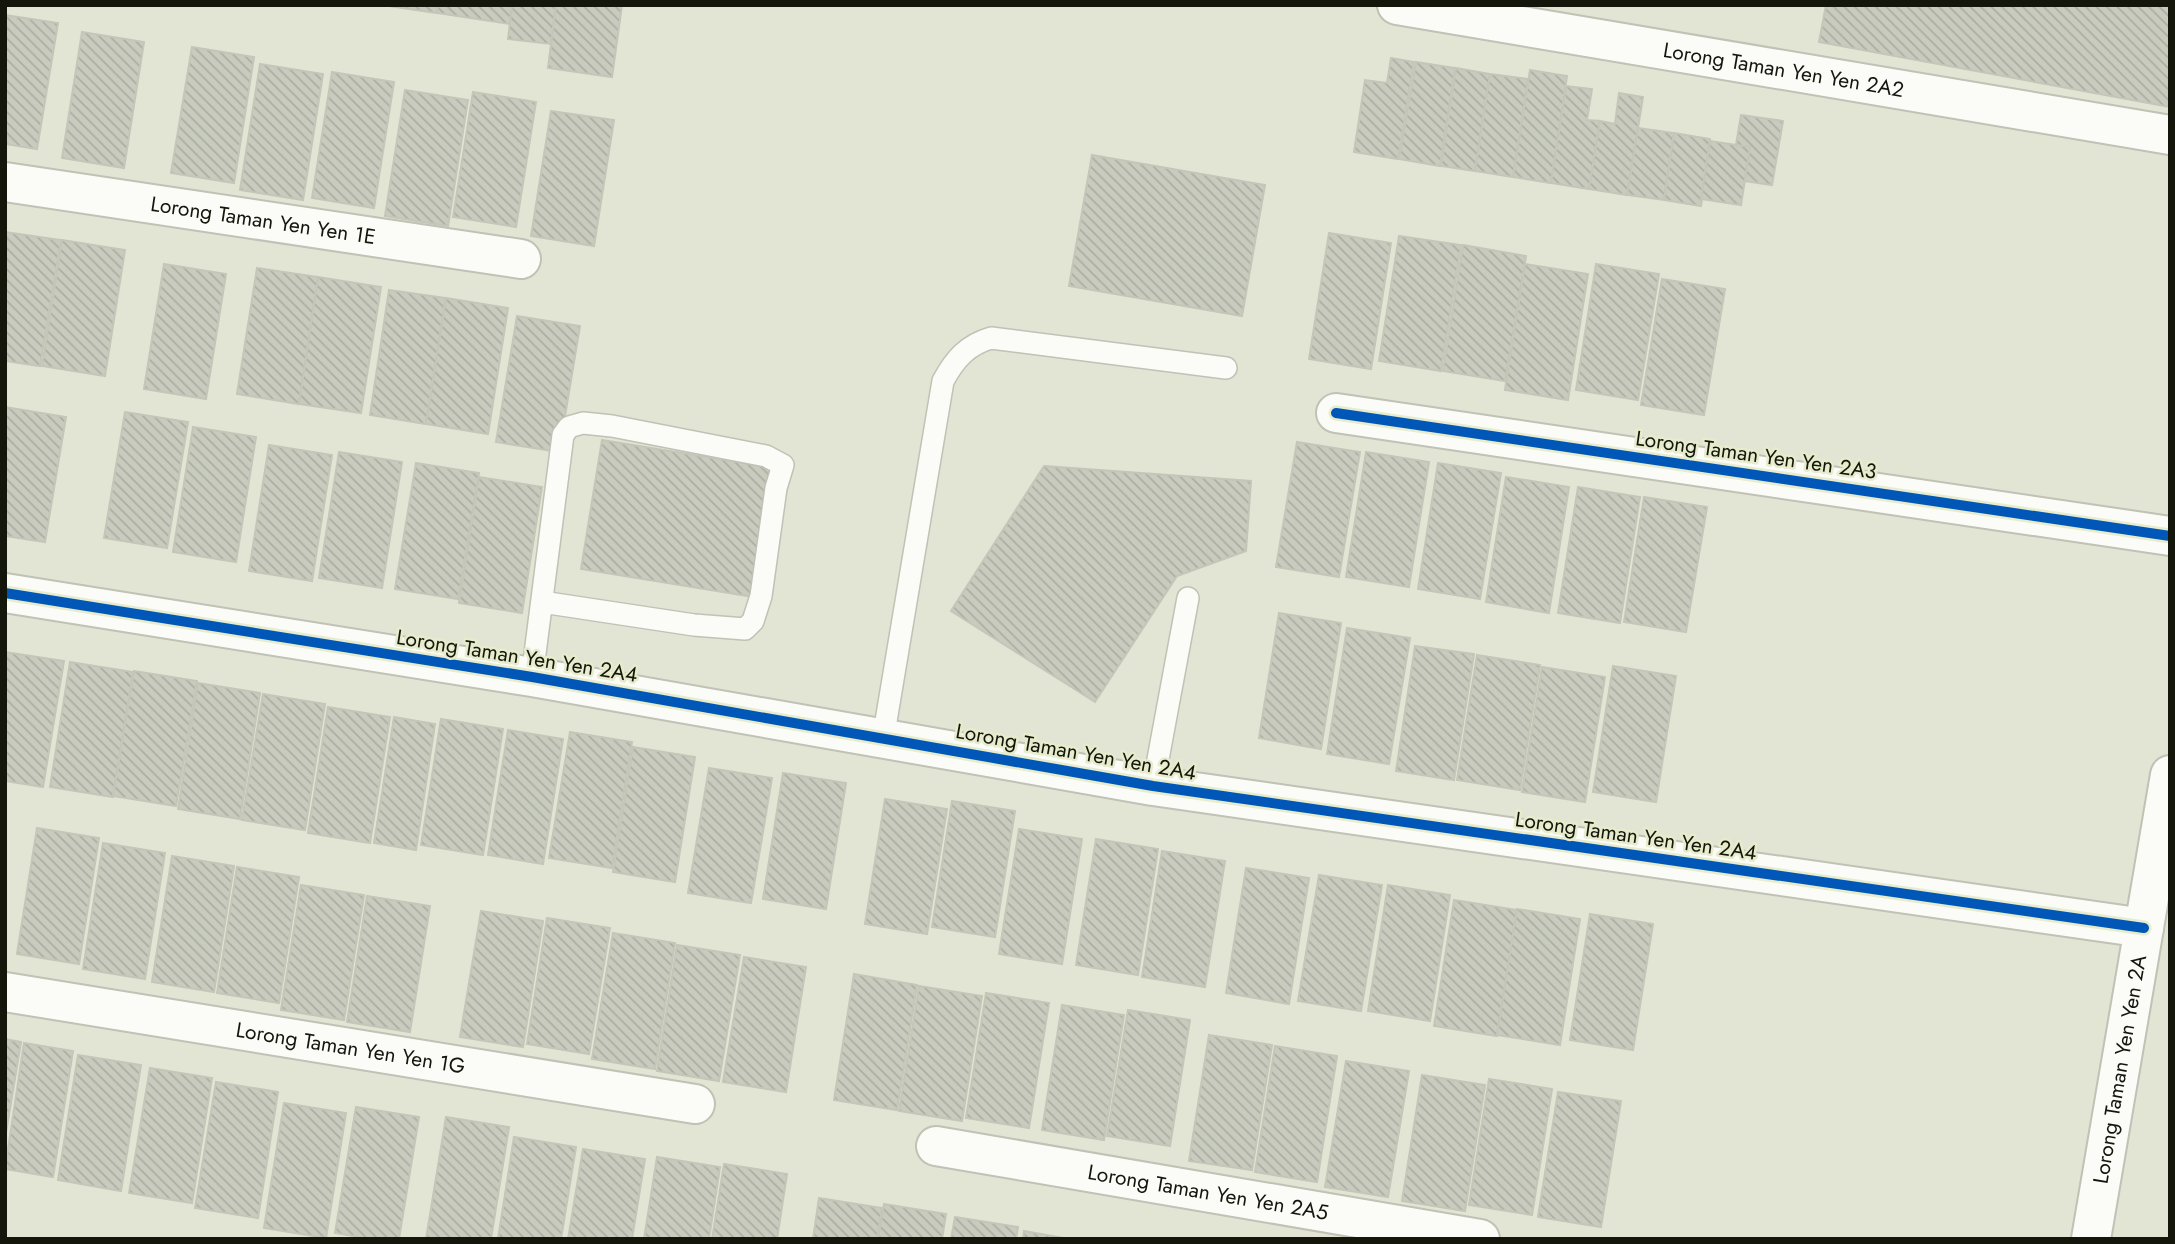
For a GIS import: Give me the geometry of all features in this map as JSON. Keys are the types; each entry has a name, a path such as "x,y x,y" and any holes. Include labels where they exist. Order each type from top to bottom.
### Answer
{"street":[{"name":"Lorong Taman Yen Yen 2A2","path":"1397,5 2170,135"},
{"name":"Lorong Taman Yen Yen 1E","path":"5,182 521,259"},
{"name":"Lorong Taman Yen Yen 2A3","path":"1336,412 2170,536"},
{"name":"Lorong Taman Yen Yen 2A4","path":"5,593 532,677 1153,786 2144,928"},
{"name":"Lorong Taman Yen Yen 2A","path":"2091,1239 2170,775"},
{"name":"Lorong Taman Yen Yen 1G","path":"5,992 695,1104"},
{"name":"Lorong Taman Yen Yen 2A5","path":"936,1146 1480,1239"}],"lane":[{"path":"883,739 943,381 953,362 975,342 991,338 1226,368"},
{"path":"532,677 563,435 569,427 583,423 612,426 766,456 783,465 776,488 761,596 753,621 745,629 694,625 542,602"},
{"path":"1153,786 1188,598"}],"building":[{"path":"382,5 438,5 437,13"},
{"path":"438,5 512,5 510,24 437,13"},
{"path":"512,5 556,5 551,44 508,39"},
{"path":"556,5 622,5 612,77 548,68"},
{"path":"1826,5 2170,5 2170,107 1819,42"},
{"path":"5,15 58,23 37,149 5,144"},
{"path":"82,32 144,42 124,168 62,158"},
{"path":"192,47 254,57 234,183 171,173"},
{"path":"1391,58 1414,62 1398,159 1354,152 1365,80 1387,83"},
{"path":"1416,62 1455,68 1440,166 1399,159"},
{"path":"260,64 323,74 303,200 240,190"},
{"path":"1456,68 1490,74 1475,171 1441,166"},
{"path":"1530,70 1567,76 1551,183 1513,177"},
{"path":"332,72 394,82 374,208 312,198"},
{"path":"1490,74 1528,79 1513,177 1475,171"},
{"path":"1566,86 1592,89 1587,120 1600,121 1589,189 1551,183"},
{"path":"405,90 468,100 448,226 385,216"},
{"path":"473,92 536,102 516,227 453,217"},
{"path":"1619,93 1643,97 1627,195 1589,189 1600,121 1615,124"},
{"path":"551,111 614,120 594,246 531,236"},
{"path":"1741,115 1783,121 1772,185 1744,181 1750,147 1736,145"},
{"path":"1638,128 1674,133 1664,200 1627,195"},
{"path":"1674,133 1710,139 1701,206 1664,200"},
{"path":"1710,141 1750,147 1741,205 1701,199"},
{"path":"1092,155 1265,185 1242,316 1069,286"},
{"path":"5,232 61,240 40,366 5,361"},
{"path":"1329,233 1391,243 1371,369 1309,359"},
{"path":"1399,236 1461,245 1441,371 1379,361"},
{"path":"62,240 125,250 105,376 42,366"},
{"path":"1463,245 1526,256 1505,381 1443,371"},
{"path":"164,264 226,274 206,399 144,389"},
{"path":"1525,264 1588,274 1568,400 1505,390"},
{"path":"1596,264 1659,274 1638,400 1576,390"},
{"path":"257,268 318,277 299,404 237,394"},
{"path":"318,277 381,287 361,413 299,404"},
{"path":"1662,279 1725,289 1704,415 1641,405"},
{"path":"389,290 446,298 426,424 370,415"},
{"path":"446,298 508,308 488,434 426,424"},
{"path":"517,316 580,326 559,452 496,442"},
{"path":"5,407 66,417 45,542 5,536"},
{"path":"125,412 188,422 167,548 104,538"},
{"path":"193,427 256,437 236,562 173,552"},
{"path":"602,440 775,468 754,597 581,569"},
{"path":"1297,442 1360,452 1339,577 1276,567"},
{"path":"269,445 332,455 312,581 249,571"},
{"path":"339,452 402,462 382,588 319,578"},
{"path":"1366,452 1429,462 1409,587 1346,577"},
{"path":"416,463 479,473 458,599 395,589"},
{"path":"1438,463 1501,473 1480,599 1418,589"},
{"path":"1044,466 1251,481 1246,551 1177,576 1095,702 951,611"},
{"path":"479,477 542,487 522,613 459,603"},
{"path":"1506,477 1569,487 1549,613 1486,602"},
{"path":"1578,487 1640,497 1620,623 1558,613"},
{"path":"1644,497 1707,507 1686,632 1624,622"},
{"path":"1279,613 1341,623 1321,749 1259,738"},
{"path":"1347,628 1410,638 1389,764 1327,754"},
{"path":"1415,646 1474,654 1454,780 1396,771"},
{"path":"5,652 64,661 43,787 5,781"},
{"path":"1477,655 1540,665 1520,790 1457,780"},
{"path":"70,662 133,672 113,797 50,787"},
{"path":"1613,666 1676,676 1656,802 1593,792"},
{"path":"1542,667 1605,677 1585,802 1522,792"},
{"path":"134,671 197,681 176,806 113,796"},
{"path":"198,683 260,693 240,819 178,809"},
{"path":"263,694 325,704 305,830 242,820"},
{"path":"328,707 390,717 370,843 308,833"},
{"path":"394,717 435,724 416,850 374,843"},
{"path":"441,719 503,729 483,855 421,845"},
{"path":"508,730 563,739 543,864 488,855"},
{"path":"570,732 632,742 612,868 549,858"},
{"path":"633,747 695,757 675,882 613,872"},
{"path":"709,768 772,778 751,903 688,893"},
{"path":"783,773 846,783 826,909 763,899"},
{"path":"885,799 947,809 927,934 865,924"},
{"path":"952,801 1015,811 995,937 932,927"},
{"path":"37,828 99,838 79,964 17,954"},
{"path":"1019,829 1082,839 1062,964 999,954"},
{"path":"1096,839 1158,849 1138,975 1076,965"},
{"path":"103,843 165,853 145,979 83,969"},
{"path":"1162,851 1225,861 1205,987 1142,977"},
{"path":"172,856 234,866 214,992 152,982"},
{"path":"237,867 299,877 279,1003 217,993"},
{"path":"1246,868 1309,878 1289,1004 1226,993"},
{"path":"1319,875 1382,885 1361,1011 1298,1001"},
{"path":"301,885 364,895 344,1020 281,1010"},
{"path":"1388,885 1450,895 1430,1021 1368,1011"},
{"path":"367,896 430,906 410,1032 347,1022"},
{"path":"1454,900 1517,910 1497,1036 1434,1026"},
{"path":"1517,909 1580,919 1560,1045 1497,1035"},
{"path":"481,911 543,921 523,1047 460,1037"},
{"path":"1590,914 1653,924 1633,1050 1570,1040"},
{"path":"547,918 610,928 589,1054 527,1044"},
{"path":"613,933 675,943 655,1069 592,1059"},
{"path":"677,945 740,955 719,1081 657,1071"},
{"path":"744,957 806,967 786,1092 723,1082"},
{"path":"854,974 917,985 897,1110 834,1100"},
{"path":"919,986 982,996 962,1121 899,1111"},
{"path":"986,993 1049,1003 1029,1128 966,1118"},
{"path":"1062,1005 1124,1015 1104,1140 1042,1130"},
{"path":"1128,1010 1190,1020 1170,1146 1107,1136"},
{"path":"1209,1035 1272,1045 1252,1170 1189,1161"},
{"path":"5,1039 21,1042 5,1139"},
{"path":"24,1043 73,1051 53,1177 5,1169"},
{"path":"1275,1046 1337,1056 1317,1182 1255,1172"},
{"path":"78,1055 141,1065 121,1191 58,1180"},
{"path":"1346,1061 1409,1071 1388,1197 1325,1187"},
{"path":"150,1068 212,1078 192,1203 129,1193"},
{"path":"1422,1075 1485,1085 1465,1211 1402,1201"},
{"path":"1489,1079 1552,1089 1532,1215 1469,1205"},
{"path":"216,1082 278,1092 258,1218 195,1208"},
{"path":"1558,1092 1621,1101 1601,1227 1538,1217"},
{"path":"284,1103 346,1113 326,1238 264,1228"},
{"path":"356,1107 419,1117 399,1239 371,1239 335,1233"},
{"path":"446,1117 509,1127 491,1239 426,1239"},
{"path":"514,1137 576,1147 561,1239 498,1239"},
{"path":"583,1149 645,1159 632,1239 568,1239"},
{"path":"657,1157 720,1167 709,1239 644,1239"},
{"path":"724,1164 787,1174 777,1239 712,1239"},
{"path":"819,1198 882,1208 877,1239 813,1239"},
{"path":"884,1204 946,1214 942,1239 878,1239"},
{"path":"955,1217 1018,1227 1016,1239 951,1239"},
{"path":"1024,1231 1069,1239 1023,1239"}],"cycle path":[{"path":"1336,413 2170,536"},
{"path":"5,593 532,677 1153,786 2144,928"}]}
